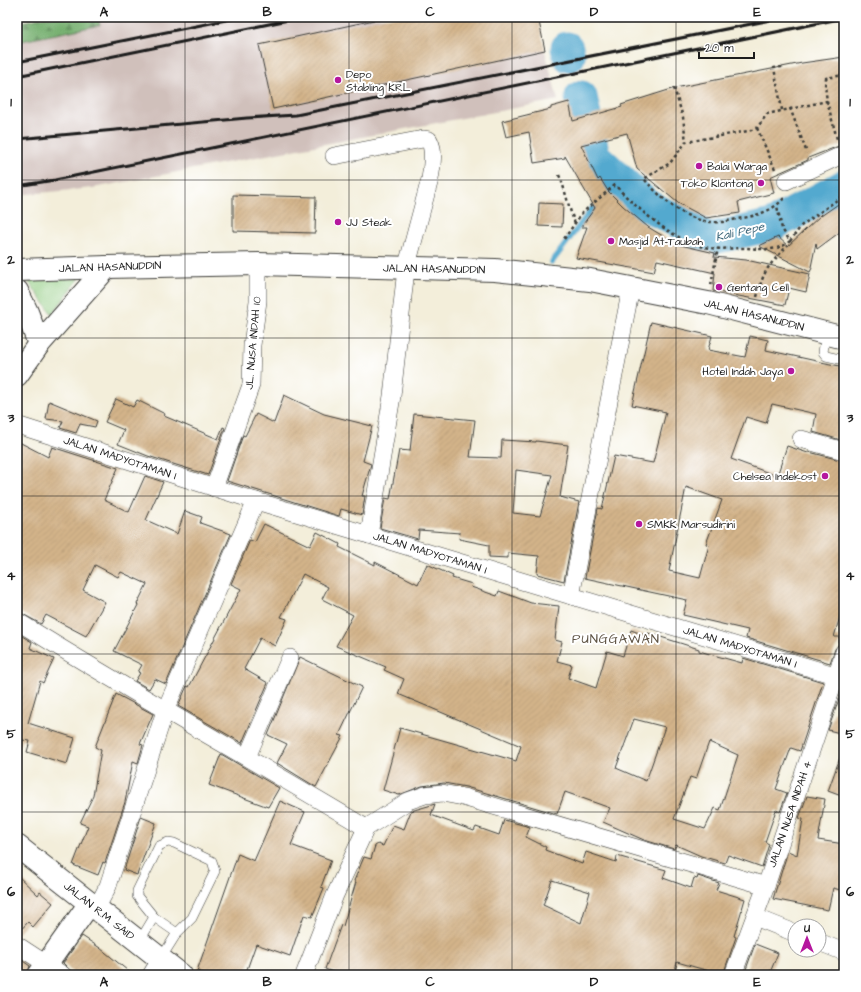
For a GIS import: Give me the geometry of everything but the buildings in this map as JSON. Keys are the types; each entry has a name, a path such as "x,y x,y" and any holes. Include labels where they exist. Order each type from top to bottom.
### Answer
{"main road":[{"name":"JALAN HASANUDDIN","path":"17,270 258,264 406,269 495,270 590,280 708,304 835,335"},
{"path":"17,375 39,344 107,267"},
{"path":"17,290 28,312 39,344"},
{"name":"JALAN R.M. SAID","path":"17,846 139,942 156,967 181,975"},
{"path":"50,971 93,906"}],"street":[{"path":"334,156 423,139 429,140 431,144 432,156 430,178 406,269 392,396 369,535"},
{"path":"783,182 844,155"},
{"name":"JL. NUSA INDAH 10","path":"214,488 251,385 252,345 258,301 258,264"},
{"path":"571,596 631,288"},
{"name":"JALAN MADYOTAMAN I","path":"17,425 256,501 840,677"},
{"path":"801,439 844,451"},
{"path":"93,906 108,886 165,711 256,501"},
{"path":"17,621 165,711 247,757 366,828"},
{"name":"JALAN NUSA INDAH 4","path":"733,975 840,677 844,652"},
{"path":"247,757 290,658"},
{"path":"304,975 335,895 366,828 408,801 425,795 442,793 463,797 766,886"},
{"path":"755,917 787,930"},
{"path":"17,945 50,971"},
{"path":"827,945 844,952"}],"lane":[{"path":"835,335 823,352 826,356 844,360"},
{"path":"156,967 177,933 192,918 215,871 212,861 174,843 168,842 159,846 137,891 139,900 154,917 177,933"},
{"path":"139,942 154,917"}],"path":[{"path":"782,67 774,68 782,110"},
{"path":"844,75 826,78 825,86 827,101 836,137 844,155"},
{"path":"674,88 683,117 686,142"},
{"path":"757,128 783,182 784,197 777,206 764,212 723,222 708,222 687,216 671,205 644,179 670,163 686,142 738,134 757,128 767,114 827,101"},
{"path":"790,108 813,168"},
{"path":"560,175 566,190 568,209 574,223"},
{"path":"564,239 574,223 587,209 615,185 641,210 676,235 704,247 766,250 783,247 790,241"},
{"path":"753,315 762,278 769,264 802,225 844,196"},
{"path":"777,206 781,226 790,241"},
{"path":"708,304 718,248"}],"shaded area":[{"path":"97,17 536,17 558,100 93,188 17,195 17,42 99,25"}],"green space":[{"path":"44,17 97,17 100,25 17,42 17,23"},
{"path":"80,278 52,314 28,281"}],"waterway":[{"name":"Kali Pepe","path":"567,48 569,56"},
{"name":"Kali Pepe","path":"581,97 594,156 647,205 709,239 772,225 844,186"},
{"path":"552,262 594,206 622,182"}],"railway":[{"path":"17,62 241,17"},
{"path":"17,76 303,17"},
{"path":"17,139 247,118 296,115 786,17"},
{"path":"17,186 55,180 844,18"}],"place":[{"name":"Depo Stabling KRL","path":"338,80"},
{"name":"Balai Warga","path":"699,166"},
{"name":"Toko Klontong","path":"761,183"},
{"name":"JJ Steak","path":"338,222"},
{"name":"Masjid At-Taubah","path":"611,241"},
{"name":"Gentang Cell","path":"719,287"},
{"name":"Hotel Indah Jaya","path":"791,371"},
{"name":"Chelsea Indekost","path":"825,476"},
{"name":"SMKK Marsudirini","path":"639,524"}],"district":[{"name":"PUNGGAWAN","path":"616,639"}]}
